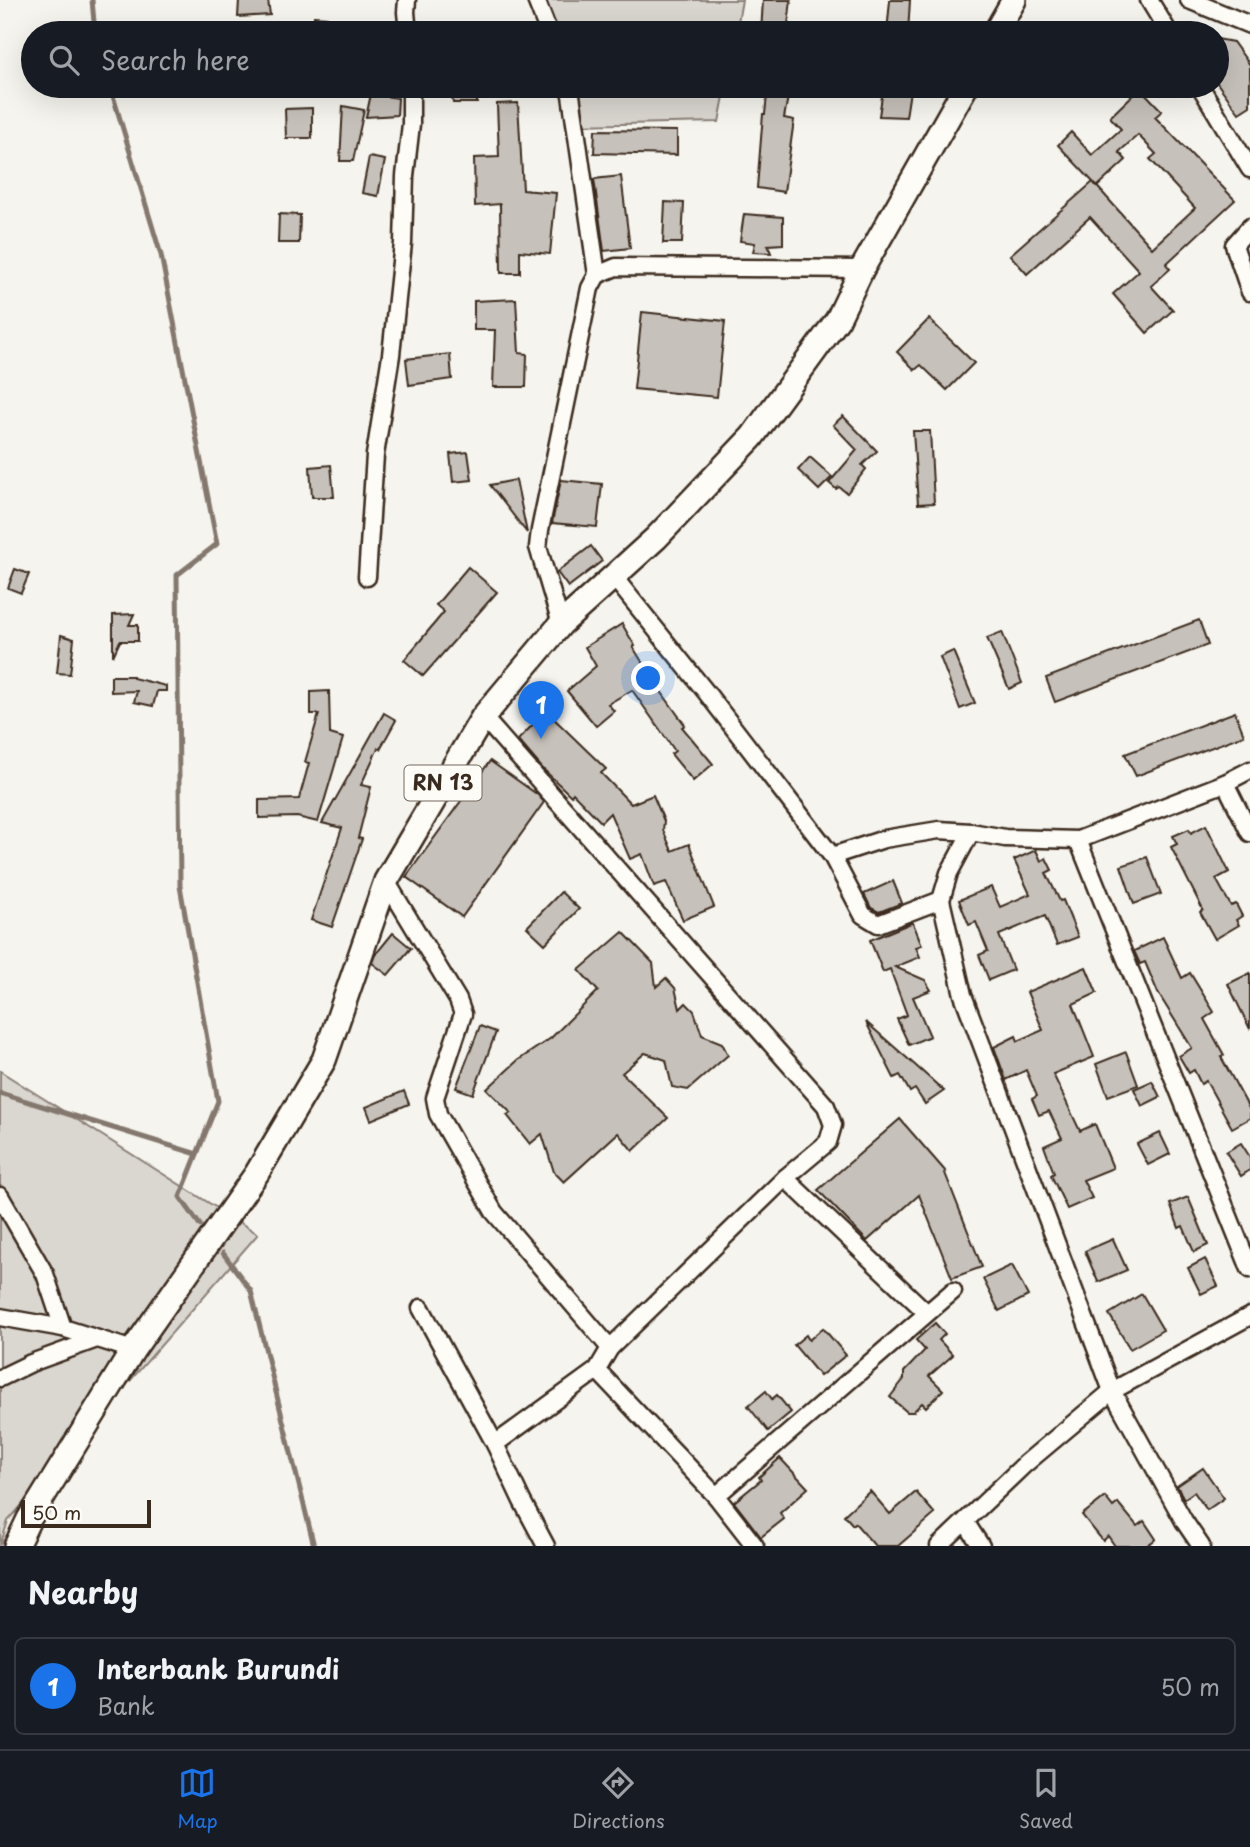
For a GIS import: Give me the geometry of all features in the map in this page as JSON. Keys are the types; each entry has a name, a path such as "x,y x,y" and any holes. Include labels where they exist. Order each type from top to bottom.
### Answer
{"main road":[{"path":"1002,21 1014,0"},
{"name":"RN 13","path":"16,1546 29,1519 133,1350 257,1173 324,1059 386,881 483,717 561,624 656,538 752,438 838,319 862,269 959,98"}],"street":[{"path":"407,0 407,21"},
{"path":"536,0 544,21"},
{"path":"1149,0 1161,21"},
{"path":"1189,0 1250,25"},
{"path":"367,577 375,455 391,355 404,243 405,176 411,98"},
{"path":"561,624 538,547 590,288 597,275 571,98"},
{"path":"1207,98 1250,169"},
{"path":"1250,228 1234,245 1250,292"},
{"path":"597,275 616,267 862,269"},
{"path":"613,576 832,856 863,915 878,923 941,900"},
{"path":"483,717 827,1106 833,1125 828,1142 785,1178 610,1348 597,1370 495,1444"},
{"path":"832,856 884,839 939,830 1005,838 1078,840 1225,783 1250,770"},
{"path":"1225,783 1250,833"},
{"path":"971,832 949,873 941,900 963,995 1112,1391 1184,1521 1201,1546"},
{"path":"1078,840 1250,1269"},
{"path":"386,881 458,1000 463,1014 435,1098 438,1114 494,1212 610,1348"},
{"path":"785,1178 926,1312"},
{"path":"0,1196 45,1274 63,1328"},
{"path":"716,1496 953,1291"},
{"path":"421,1308 495,1444 546,1546"},
{"path":"939,1546 1025,1464 1112,1391 1250,1316"},
{"path":"0,1317 63,1328 133,1350"},
{"path":"0,1378 31,1363 97,1339"},
{"path":"597,1370 716,1496 755,1546"},
{"path":"966,1522 981,1546"}],"shaded area":[{"path":"530,0 742,0 738,21 537,21"},
{"path":"563,98 724,98 719,122 572,125"},
{"path":"0,1071 258,1234 8,1521 0,1546"}],"building":[{"path":"239,0 268,0 270,15 238,17"},
{"path":"763,0 791,0 788,21 762,21"},
{"path":"890,0 910,0 909,21 888,21"},
{"path":"314,16 327,17 327,21 314,21"},
{"path":"1229,41 1233,42 1250,65 1250,106 1239,113 1228,98"},
{"path":"370,98 398,98 397,115 366,117"},
{"path":"452,98 477,98 477,103 453,103"},
{"path":"767,98 788,98 784,118 794,120 784,192 757,188"},
{"path":"882,98 909,98 906,117 879,116"},
{"path":"1130,98 1150,98 1162,111 1155,117 1235,200 1166,264 1170,269 1151,286 1173,310 1147,333 1113,294 1139,271 1090,217 1027,274 1010,255 1093,182 1058,145 1071,132 1092,155 1121,129 1110,117","holes":["1138,135 1156,154 1150,159 1195,208 1152,248 1097,187 1126,160 1119,152"]},
{"path":"518,103 523,190 556,193 550,254 520,251 520,273 501,273 500,204 475,206 474,158 499,157 497,104"},
{"path":"343,106 364,110 353,161 340,161"},
{"path":"312,108 312,138 286,138 285,109"},
{"path":"595,130 677,131 677,155 594,153"},
{"path":"369,157 385,160 378,196 362,193"},
{"path":"621,176 630,248 604,251 594,179"},
{"path":"665,202 684,203 682,243 663,243"},
{"path":"279,214 300,215 299,243 278,243"},
{"path":"744,214 783,217 783,244 768,245 771,253 753,252 755,243 740,241"},
{"path":"516,299 519,353 527,354 526,387 493,387 495,330 474,330 474,301"},
{"path":"642,312 725,321 717,397 634,389"},
{"path":"929,319 974,363 947,390 921,365 915,370 897,352"},
{"path":"450,354 452,379 409,385 406,359"},
{"path":"843,416 877,451 862,465 866,469 847,493 829,483 857,450 833,425"},
{"path":"913,431 930,431 934,503 918,504"},
{"path":"468,452 472,480 453,482 450,454"},
{"path":"810,457 832,477 819,490 798,470"},
{"path":"331,465 334,497 312,497 310,467"},
{"path":"516,480 527,533 490,485"},
{"path":"561,480 602,484 597,527 552,523"},
{"path":"591,546 602,561 568,587 557,572"},
{"path":"468,567 497,592 423,676 404,660 444,612 436,605"},
{"path":"15,569 29,574 21,593 8,588"},
{"path":"134,614 129,625 138,625 138,641 120,641 113,656 113,615"},
{"path":"1199,620 1208,645 1055,702 1046,678"},
{"path":"622,624 655,683 685,725 682,727 713,764 693,781 671,754 675,751 632,690 608,704 614,711 596,726 567,691 596,666 585,647"},
{"path":"1002,632 1022,683 1009,689 987,638"},
{"path":"61,635 74,639 70,674 57,673"},
{"path":"953,651 975,703 960,709 940,657"},
{"path":"111,676 133,676 166,686 166,691 157,691 153,706 134,702 137,691 111,692"},
{"path":"329,691 330,734 343,738 318,822 297,817 259,818 259,800 299,799 309,763 305,762 319,714 311,714 311,692"},
{"path":"546,711 606,769 601,773 631,804 653,795 672,851 689,844 714,907 683,920 666,882 654,886 642,854 630,859 610,813 601,822 573,793 571,796 542,768 518,740"},
{"path":"1235,712 1244,735 1136,776 1125,754"},
{"path":"384,713 396,720 380,749 378,748 361,785 371,787 358,838 362,839 332,927 311,920 342,828 322,823"},
{"path":"490,761 544,802 462,917 406,877"},
{"path":"1206,825 1229,872 1216,879 1231,906 1236,904 1242,916 1236,920 1239,925 1215,939 1171,847 1177,844 1173,836 1189,829 1191,833"},
{"path":"1036,850 1041,861 1046,858 1052,870 1046,873 1060,901 1063,900 1078,937 1057,945 1045,916 999,935 1013,970 989,980 979,955 988,951 976,922 969,925 959,900 991,887 1000,907 1030,894 1014,860"},
{"path":"1147,857 1161,894 1134,904 1121,866"},
{"path":"893,881 902,903 879,912 871,908 864,894"},
{"path":"561,892 579,909 545,944 527,927"},
{"path":"911,923 922,945 916,947 920,957 895,967 925,980 931,990 913,997 930,1036 909,1045 897,1019 907,1015 890,969 883,972 870,940"},
{"path":"623,932 653,963 656,987 666,978 675,988 680,1009 686,1003 694,1011 702,1035 722,1043 728,1055 688,1090 672,1087 666,1060 645,1053 622,1073 668,1118 633,1151 618,1133 564,1182 554,1172 542,1134 530,1144 507,1115 511,1113 487,1089 517,1061 551,1038 598,991 579,970"},
{"path":"393,933 411,948 388,975 372,963 375,955"},
{"path":"1163,937 1182,978 1190,973 1214,1012 1204,1019 1250,1110 1250,1118 1232,1128 1206,1081 1201,1084 1194,1070 1189,1073 1179,1056 1192,1048 1158,993 1145,962 1140,964 1134,951"},
{"path":"1086,967 1097,993 1073,1004 1094,1057 1053,1074 1080,1131 1095,1124 1113,1168 1083,1180 1092,1198 1067,1209 1051,1175 1054,1173 1044,1146 1062,1138 1049,1111 1039,1115 1032,1099 1037,1096 1026,1070 1006,1080 994,1047 1016,1036 1018,1041 1043,1030 1027,992"},
{"path":"1250,973 1250,1029 1228,984"},
{"path":"866,1022 944,1091 925,1104 915,1089 910,1092 900,1075 894,1078"},
{"path":"480,1026 496,1032 473,1094 456,1088"},
{"path":"1126,1052 1138,1085 1108,1096 1096,1064"},
{"path":"1152,1081 1160,1097 1142,1106 1134,1089"},
{"path":"404,1091 409,1104 371,1120 366,1107"},
{"path":"900,1119 946,1172 982,1267 952,1278 919,1195 867,1241 818,1190"},
{"path":"1160,1133 1170,1154 1148,1165 1137,1144"},
{"path":"1241,1143 1250,1157 1250,1170 1241,1176 1226,1152"},
{"path":"1188,1197 1208,1245 1194,1252 1183,1226 1179,1228 1170,1204"},
{"path":"1113,1239 1127,1270 1098,1282 1085,1251"},
{"path":"1205,1259 1218,1286 1201,1294 1188,1268"},
{"path":"1012,1265 1028,1296 999,1311 983,1279"},
{"path":"1142,1294 1163,1330 1130,1349 1109,1314"},
{"path":"935,1323 945,1334 939,1340 953,1355 929,1376 943,1390 926,1407 922,1403 913,1412 907,1412 890,1397 904,1379 904,1372 925,1350 916,1340"},
{"path":"823,1328 846,1355 820,1376 794,1345 806,1335 809,1340"},
{"path":"766,1391 772,1399 777,1395 791,1412 768,1431 748,1406"},
{"path":"780,1458 808,1488 780,1513 784,1519 761,1537 734,1502 761,1480 759,1477"},
{"path":"1203,1468 1224,1498 1207,1510 1194,1492 1184,1499 1177,1486"},
{"path":"870,1491 890,1514 916,1492 935,1514 898,1546 875,1546 855,1523 853,1525 844,1515"},
{"path":"1105,1497 1113,1507 1118,1503 1137,1526 1144,1521 1156,1539 1146,1546 1115,1546 1108,1536 1103,1541 1082,1515"}],"waterway":[{"path":"92,0 94,21"},
{"path":"114,98 161,255 217,544 177,575 180,886 218,1101 180,1197 200,1225"},
{"path":"0,1093 197,1154"},
{"path":"223,1253 251,1291 314,1546"}],"place":[{"name":"Interbank Burundi","path":"541,739"}]}
